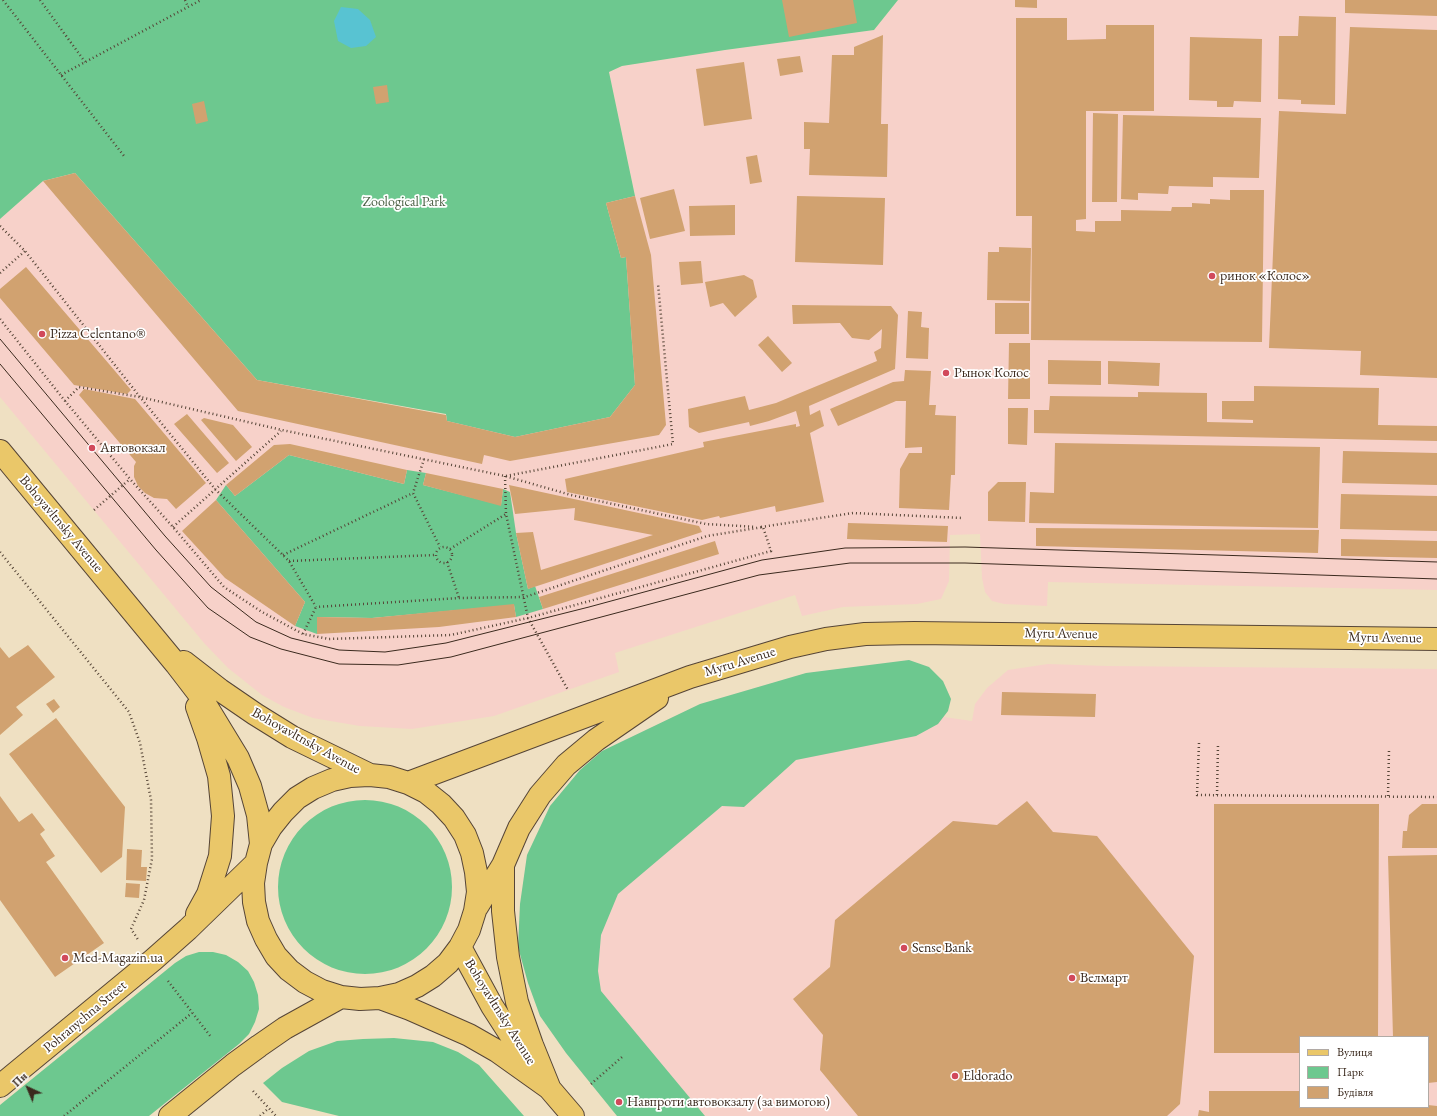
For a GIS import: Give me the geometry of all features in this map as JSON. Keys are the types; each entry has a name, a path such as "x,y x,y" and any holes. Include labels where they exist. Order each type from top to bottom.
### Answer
{"main road":[{"name":"Bohoyavltnsky Avenue","path":"0,451 176,664 199,694 238,758 250,786 258,815 259,854 253,883 254,902 258,921 276,956 289,970 305,982 322,991 341,997 360,999 380,998 410,1009 469,1035 497,1051 549,1088"},
{"name":"Myru Avenue","path":"408,783 690,677 790,647 826,639 865,634 1015,634 1437,639"},
{"name":"Bohoyavltnsky Avenue","path":"153,635 220,690 292,737 370,775 389,777 408,783 426,792 441,804 454,818 465,835 472,853 478,892 475,911 469,930 460,947 506,1028 549,1088 573,1116"},
{"path":"176,664 194,700 208,738 219,776 223,816 220,856 208,894 188,929"},
{"name":"Myru Avenue","path":"475,911 503,865 519,828 540,795 566,765 596,740 690,677"},
{"path":"259,854 271,827 297,798 332,780 350,776 370,775"},
{"name":"Pohranychna Street","path":"0,1086 153,960 188,929 259,854"},
{"path":"503,865 503,911 509,964 517,1002 549,1088"},
{"path":"380,998 399,994 434,976 448,963 460,947"},
{"path":"170,1116 259,1046 286,1028 341,997"}],"path":[{"path":"3,0 124,156"},
{"path":"40,0 85,62"},
{"path":"185,0 188,7"},
{"path":"61,75 201,0"},
{"path":"0,226 25,251 140,397 216,488 290,561 316,607"},
{"path":"0,273 25,251"},
{"path":"505,476 673,444 658,284"},
{"path":"0,319 130,479 174,527 224,587 262,612 303,634 329,639 451,635 528,618 771,551 763,527"},
{"path":"65,400 79,387 140,397 282,430 505,476 570,495 706,524 763,527"},
{"path":"174,527 282,430"},
{"path":"283,555 412,493 424,459"},
{"path":"505,476 506,514 525,597 528,618 568,690"},
{"path":"94,510 130,479"},
{"path":"412,493 440,547"},
{"path":"316,607 459,598 525,597 707,536 852,513 963,518"},
{"path":"450,549 506,514"},
{"path":"440,547 448,547 452,550 450,561 440,562 436,559 435,555 440,547"},
{"path":"0,552 129,712 140,743 151,800 152,859 144,900 131,929 143,947"},
{"path":"290,561 435,555"},
{"path":"447,562 459,598"},
{"path":"303,634 316,607"},
{"path":"1199,744 1197,795 1388,796 1437,798"},
{"path":"1217,795 1218,744"},
{"path":"1388,796 1389,750"},
{"path":"168,981 211,1037"},
{"path":"64,1116 192,1013"},
{"path":"591,1084 622,1057"},
{"path":"253,1091 276,1116"},
{"path":"260,1116 269,1108"}],"shaded area":[{"path":"898,0 1437,0 1437,590 1048,582 1047,606 1004,604 992,601 985,592 982,578 980,534 950,535 949,581 941,599 917,604 843,607 802,616 795,595 615,653 619,672 494,716 412,729 360,726 313,718 284,707 262,695 228,668 204,643 0,397 0,219 43,181 75,173 257,380 446,415 447,421 625,257 621,258 606,203 635,195 609,72 622,66 725,50 874,30"},
{"path":"909,660 929,667 943,681 951,699 948,711 944,717 972,721 975,704 987,688 1008,670 1048,664 1107,666 1437,669 1437,1116 617,1116 566,1053 540,1016 528,983 518,947 520,904 527,855 550,806 580,770 602,751 700,704 806,673"}],"green space":[{"name":"Zoological Park","path":"0,0 898,0 874,30 725,50 622,66 609,72 635,196 606,203 621,258 626,257 635,385 610,417 515,437 447,421 446,414 257,380 75,173 43,181 0,219"},
{"path":"289,455 404,484 407,470 426,473 423,485 501,505 503,489 510,492 516,533 528,589 535,586 543,609 516,617 514,605 372,618 318,617 317,634 295,626 305,602 216,500 226,485 235,496"},
{"path":"909,660 929,667 943,681 951,699 948,711 938,724 916,736 796,760 744,807 722,806 618,894 601,935 598,971 601,991 705,1116 617,1116 566,1053 540,1016 528,983 518,947 520,904 527,855 550,806 580,770 602,751 700,704 806,673"},
{"path":"356,800 374,800 406,810 420,820 432,832 442,846 448,862 452,878 452,896 442,928 432,942 420,954 406,964 390,970 374,974 356,974 324,964 310,954 298,942 288,928 282,912 278,896 278,878 288,846 298,832 310,820 324,810 340,804"},
{"path":"199,952 213,952 226,955 238,962 248,971 254,982 258,995 259,1009 249,1034 239,1044 149,1116 0,1116 0,1105 175,963 186,956"},
{"path":"394,1038 433,1042 458,1052 479,1065 524,1116 339,1116 282,1102 263,1083 282,1068 309,1051 337,1041"}],"water":[{"path":"341,7 358,9 370,20 376,37 366,46 351,48 338,41 334,21"}],"building":[{"path":"782,0 853,0 857,23 789,37"},
{"path":"1015,0 1037,0 1037,8 1015,7"},
{"path":"1345,0 1437,0 1437,16 1345,13"},
{"path":"1299,16 1336,17 1335,105 1301,104 1301,100 1278,99 1279,36 1298,36"},
{"path":"1016,18 1067,18 1067,40 1106,39 1106,25 1154,25 1154,111 1086,111 1086,219 1076,220 1076,231 1095,232 1095,221 1121,221 1121,210 1171,211 1172,207 1192,207 1192,203 1210,204 1210,199 1230,200 1230,190 1264,190 1262,342 1031,340 1032,216 1016,216"},
{"path":"1350,27 1437,30 1437,378 1360,375 1361,351 1269,348 1279,111 1346,114"},
{"path":"883,35 881,124 888,124 887,177 809,175 810,149 804,149 804,122 829,123 832,55 854,55 854,47"},
{"path":"1190,37 1262,39 1261,102 1234,101 1233,107 1217,107 1217,101 1189,100"},
{"path":"800,56 803,72 780,76 777,59"},
{"path":"744,62 752,119 704,126 696,69"},
{"path":"387,85 389,102 376,104 373,87"},
{"path":"204,101 208,121 196,124 192,104"},
{"path":"1093,113 1118,114 1117,202 1092,202"},
{"path":"1123,115 1261,118 1259,178 1213,177 1213,187 1169,186 1168,194 1138,193 1138,200 1121,199"},
{"path":"757,155 762,182 750,184 746,157"},
{"path":"75,173 257,380 446,415 447,421 515,437 610,417 635,385 626,257 621,258 606,203 635,196 651,255 666,425 659,435 510,461 484,455 482,464 238,411 43,181"},
{"path":"674,189 685,231 650,239 640,198"},
{"path":"797,196 885,198 883,265 795,262"},
{"path":"735,205 735,235 690,236 689,206"},
{"path":"999,247 1031,248 1030,301 987,300 988,252 999,252"},
{"path":"701,261 703,283 681,285 679,262"},
{"path":"26,267 131,390 127,394 74,385 0,298 0,289"},
{"path":"744,275 753,280 757,297 735,317 723,303 710,307 705,282"},
{"path":"995,303 1029,303 1029,334 995,334"},
{"path":"792,305 891,306 898,315 895,369 809,406 810,415 820,410 824,426 810,433 824,502 776,512 775,506 720,518 719,516 702,520 567,492 565,479 704,447 703,442 796,424 796,427 800,426 796,411 750,426 749,422 699,433 689,427 688,409 745,396 749,410 776,403 877,361 874,352 881,348 882,329 869,340 852,338 840,323 793,324"},
{"path":"908,311 922,312 921,327 929,328 928,359 906,358"},
{"path":"768,336 792,363 782,372 758,345"},
{"path":"1009,343 1030,343 1030,399 1008,399"},
{"path":"1048,360 1101,361 1101,385 1048,384"},
{"path":"1108,361 1160,363 1159,386 1108,384"},
{"path":"905,370 931,371 929,405 936,405 935,415 956,416 955,475 951,475 949,510 899,508 900,469 909,453 922,453 922,447 905,448 906,401 896,401 838,426 830,409 893,382 904,381"},
{"path":"1254,386 1379,388 1378,425 1437,426 1437,441 1034,433 1034,410 1049,410 1050,396 1138,397 1138,392 1207,393 1207,422 1253,423 1253,420 1222,419 1222,401 1254,401"},
{"path":"84,389 135,399 206,483 176,509 167,499 154,498 145,493 138,486 134,477 134,466 136,462 79,395"},
{"path":"1008,408 1028,408 1027,445 1008,444"},
{"path":"187,414 229,463 217,473 174,424"},
{"path":"204,418 233,425 252,447 236,461 201,420"},
{"path":"1055,443 1320,447 1318,528 1029,523 1030,492 1054,493"},
{"path":"290,444 407,470 404,484 289,455 235,496 226,485 274,445"},
{"path":"1343,451 1437,453 1437,485 1342,483"},
{"path":"426,473 503,489 501,506 423,485"},
{"path":"998,482 1026,482 1025,522 988,521 988,492"},
{"path":"509,485 699,526 702,532 528,589 516,533 533,532 541,570 653,535 574,520 575,508 515,514"},
{"path":"1341,494 1437,496 1437,531 1340,529"},
{"path":"216,500 305,602 295,626 225,578 182,531"},
{"path":"848,523 948,526 947,542 847,539"},
{"path":"1036,528 1319,530 1318,553 1036,546"},
{"path":"1341,539 1437,541 1437,558 1341,556"},
{"path":"715,541 719,554 543,609 539,597"},
{"path":"514,604 516,617 439,627 317,634 317,617 372,618"},
{"path":"28,645 55,677 16,707 23,715 0,735 0,647 9,658"},
{"path":"1002,692 1096,694 1095,717 1001,715"},
{"path":"54,699 60,707 53,713 46,704"},
{"path":"56,718 125,807 122,857 101,873 9,754"},
{"path":"0,796 19,822 32,813 45,830 40,834 55,856 46,862 104,943 55,977 0,900"},
{"path":"1027,801 1053,832 1097,836 1194,956 1180,1104 1167,1116 858,1116 820,1070 823,1035 793,999 830,967 835,920 953,821 997,825"},
{"path":"1214,804 1379,804 1378,1036 1299,1036 1299,1053 1214,1053"},
{"path":"1422,804 1437,804 1437,848 1402,848 1403,831 1407,831 1409,815"},
{"path":"127,849 142,850 141,867 147,867 146,881 126,880"},
{"path":"1437,855 1437,1082 1429,1083 1429,1036 1393,1036 1388,856"},
{"path":"126,883 140,884 139,898 125,897"},
{"path":"1209,1091 1299,1091 1299,1108 1429,1108 1429,1105 1437,1106 1437,1116 1198,1116 1199,1110 1209,1112"}],"tram line":[{"path":"0,339 165,536 211,587 256,622 291,638 339,650 385,652 446,643 589,607 762,560 845,548 965,547 1437,562"},
{"path":"0,364 156,550 208,608 250,637 281,649 339,664 398,665 451,657 759,575 850,563 965,563 1437,579"}],"place":[{"name":"ринок «Колос»","path":"1212,276"},
{"name":"Pizza Celentano®","path":"42,334"},
{"name":"Рынок Колос","path":"946,373"},
{"name":"Автовокзал","path":"92,448"},
{"name":"Sense Bank","path":"904,948"},
{"name":"Med-Magazin.ua","path":"65,958"},
{"name":"Велмарт","path":"1072,978"},
{"name":"Eldorado","path":"955,1076"},
{"name":"Навпроти автовокзалу (за вимогою)","path":"619,1102"}]}
